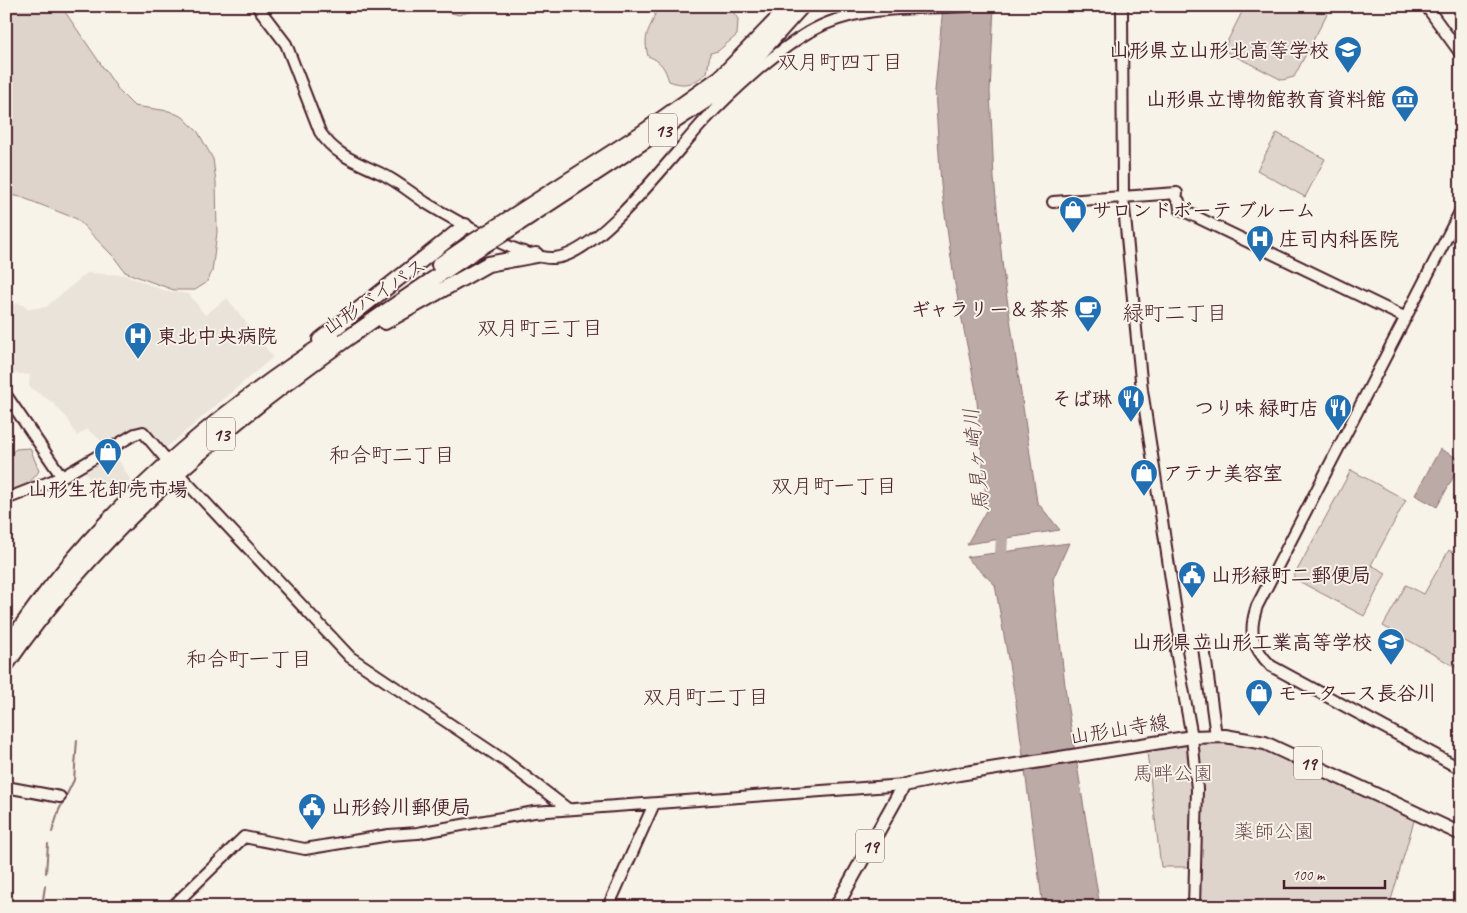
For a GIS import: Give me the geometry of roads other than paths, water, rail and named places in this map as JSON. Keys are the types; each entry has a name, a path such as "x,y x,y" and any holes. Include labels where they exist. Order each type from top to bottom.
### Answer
{"highway":[{"name":"山形バイパス","path":"501,230 721,77 790,6"},
{"name":"山形バイパス","path":"6,649 23,624 85,545 172,466 239,418 293,370 474,246 733,83 802,6"},
{"path":"293,370 465,226"},
{"path":"293,370 488,264 536,255"},
{"name":"山形バイパス","path":"6,665 32,628 86,561 172,466"}],"main road":[{"name":"山形山寺線","path":"904,785 959,774 1192,737 1243,738 1265,743 1461,834"},
{"name":"19","path":"836,907 904,785"}],"street":[{"path":"257,6 286,44 315,122 328,143 341,156 379,173 465,226 536,255 553,259 568,255 591,239 641,195 705,120 773,59 809,32 840,18 870,11 969,6"},
{"path":"1122,6 1122,197 1142,390 1180,638 1176,651 1192,737 1197,788 1194,907"},
{"path":"1426,6 1461,54"},
{"path":"1053,202 1177,192 1176,198 1179,201 1180,209 1406,318"},
{"path":"1461,210 1257,606 1252,632 1259,654 1271,666 1461,768"},
{"path":"6,395 62,477"},
{"path":"6,499 62,477 135,434 143,432 172,466 350,657 505,760 568,809"},
{"path":"1203,640 1216,736"},
{"path":"172,907 244,836 305,849 534,812 904,785"},
{"path":"6,787 60,797"},
{"path":"608,907 654,804"}],"waterway":[{"name":"馬見ヶ崎川","path":"1003,523 1001,553 1004,568"},
{"path":"52,832 59,810 74,780 77,740"},
{"path":"46,873 48,844"},
{"path":"42,907 45,886"}],"place":[{"name":"山形県立山形北高等学校","path":"1348,74"},
{"name":"山形県立博物館教育資料館","path":"1405,123"},
{"name":"サロンドボーテ ブルーム","path":"1073,234"},
{"name":"庄司内科医院","path":"1260,263"},
{"name":"ギャラリー＆茶茶","path":"1088,333"},
{"name":"東北中央病院","path":"138,360"},
{"name":"そば琳","path":"1131,423"},
{"name":"つり味 緑町店","path":"1338,432"},
{"name":"山形生花卸売市場","path":"108,476"},
{"name":"アテナ美容室","path":"1144,497"},
{"name":"山形緑町二郵便局","path":"1192,599"},
{"name":"山形県立山形工業高等学校","path":"1391,666"},
{"name":"モータース長谷川","path":"1259,717"},
{"name":"山形鈴川郵便局","path":"312,831"}],"district":[{"name":"双月町四丁目","path":"840,62"},
{"name":"緑町二丁目","path":"1175,313"},
{"name":"双月町三丁目","path":"540,328"},
{"name":"和合町二丁目","path":"392,455"},
{"name":"双月町一丁目","path":"834,486"},
{"name":"和合町一丁目","path":"249,659"},
{"name":"双月町二丁目","path":"706,697"}],"park label":[{"name":"馬畔公園","path":"1173,773"},
{"name":"薬師公園","path":"1274,831"}]}
